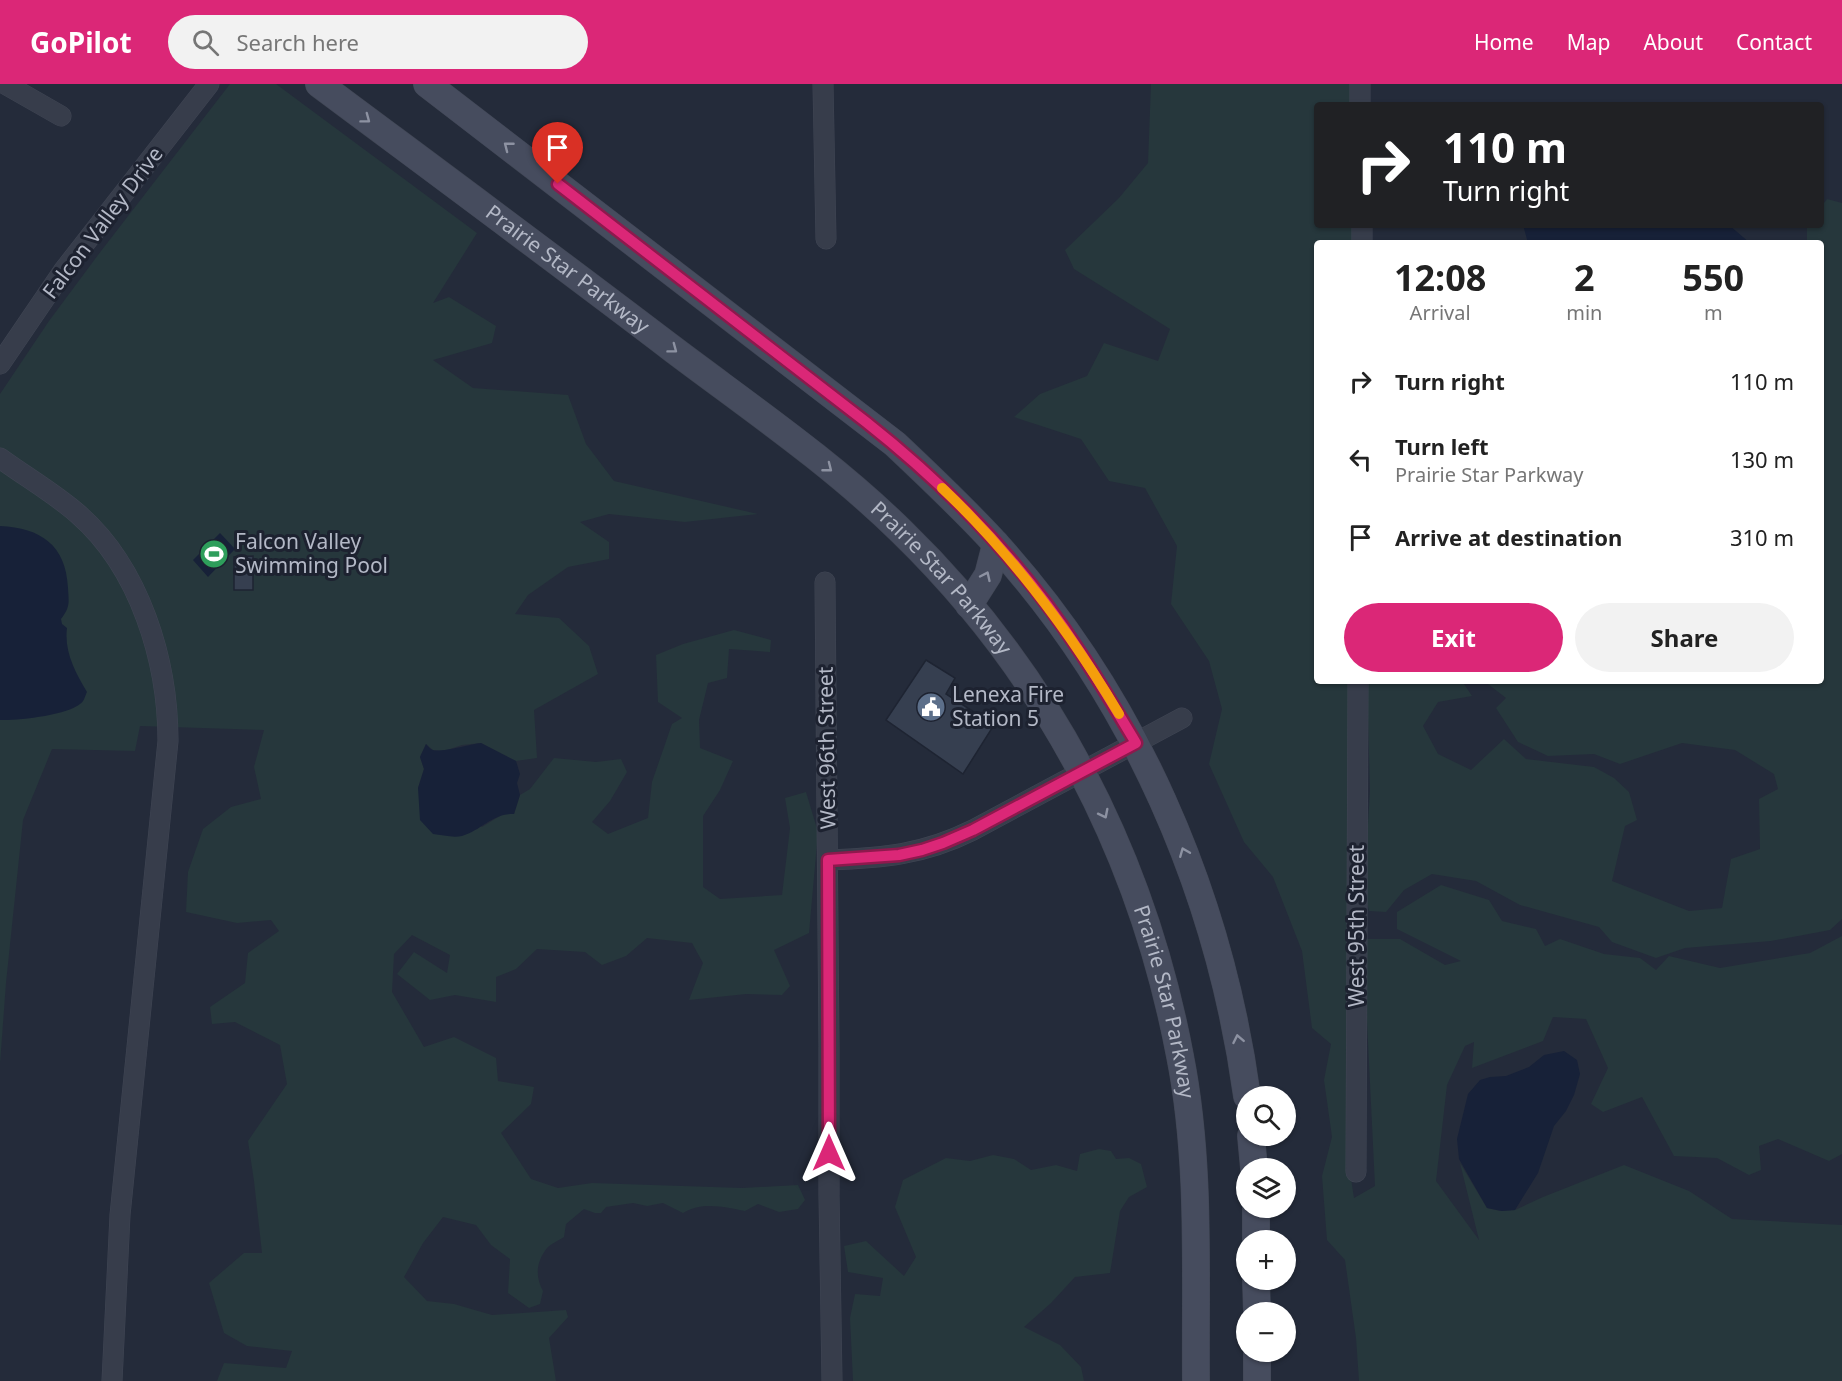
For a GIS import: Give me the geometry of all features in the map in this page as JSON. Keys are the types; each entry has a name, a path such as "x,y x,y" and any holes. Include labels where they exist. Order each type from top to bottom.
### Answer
{"main road":[{"name":"Prairie Star Parkway","path":"319,84 635,320 852,486 902,532 945,577 984,623 1051,716 1111,829 1152,938 1169,1002 1181,1060 1193,1165 1196,1381"},
{"path":"428,84 895,444 996,544 1038,595 1077,647 1136,743 1167,809 1192,872 1210,927 1229,995 1246,1086"},
{"path":"969,605 988,575 996,544"},
{"path":"1257,1362 1257,1381"}],"street":[{"path":"5,84 61,116"},
{"name":"Falcon Valley Drive","path":"0,364 64,270 209,84"},
{"path":"823,84 826,239"},
{"path":"1360,84 1360,102"},
{"path":"0,458 77,513 111,550 126,572 146,619 166,692 168,741 120,1215 112,1381"},
{"name":"West 96th Street","path":"825,582 832,1381"},
{"name":"West 95th Street","path":"1356,1172 1359,684"},
{"path":"828,860 899,855 943,843 973,830 1182,718"}],"shaded area":[{"path":"230,84 276,84 477,233 433,303 449,297 496,326 492,343 433,360 473,388 568,395 586,444 614,481 758,514 685,522 609,514 580,522 609,542 609,559 568,567 528,595 515,614 559,618 589,646 598,674 534,710 537,758 516,761 481,743 462,745 444,751 433,750 426,744 420,757 424,769 418,788 482,827 503,814 514,814 520,795 530,789 554,758 596,762 621,759 627,772 610,801 592,822 608,834 648,818 652,782 672,724 682,718 658,702 656,655 683,644 734,630 771,640 770,652 729,649 727,678 708,683 699,720 700,748 733,761 720,790 703,816 703,887 720,899 782,895 790,828 785,798 806,792 818,832 809,933 774,950 790,986 782,995 746,994 689,1000 703,963 692,943 647,938 626,956 602,965 585,952 537,949 516,969 496,977 496,1002 455,995 430,1000 397,974 414,952 447,973 450,955 412,935 394,954 392,992 424,1047 454,1037 496,1058 498,1081 534,1087 531,1104 501,1133 531,1179 558,1188 592,1183 742,1188 798,1185 805,1200 798,1209 779,1212 758,1204 745,1211 706,1206 683,1213 663,1203 647,1206 633,1203 606,1207 601,1213 584,1209 566,1224 564,1237 543,1253 538,1269 543,1291 540,1304 529,1308 508,1293 510,1259 491,1245 476,1225 443,1217 423,1243 404,1277 427,1301 454,1304 492,1315 566,1310 568,1317 549,1338 556,1381 217,1381 224,1363 286,1368 292,1351 247,1346 224,1333 209,1283 244,1253 262,1253 248,1141 287,1084 280,1045 235,1022 212,1024 210,1007 245,983 248,953 279,931 271,920 237,923 186,912 188,872 203,829 231,807 261,799 254,767 264,730 140,726 135,751 52,749 23,820 0,1064 0,394 49,321"},
{"path":"1151,84 1356,84 1356,102 1314,102 1314,228 1354,228 1354,240 1314,240 1314,684 1352,684 1351,825 1347,910 1353,940 1350,1172 1354,1198 1375,1186 1363,939 1400,939 1445,965 1461,961 1397,929 1397,912 1441,885 1489,900 1502,921 1536,929 1545,946 1560,939 1604,954 1640,958 1656,970 1669,956 1720,968 1810,953 1842,936 1842,1154 1829,1161 1778,1139 1759,1146 1761,1170 1749,1175 1717,1158 1674,1156 1642,1097 1603,1112 1591,1104 1608,1068 1586,1019 1553,1017 1543,1041 1472,1068 1474,1042 1465,1046 1447,1085 1436,1181 1479,1240 1460,1163 1487,1208 1500,1211 1515,1210 1624,1165 1689,1191 1732,1219 1842,1225 1842,1381 1359,1381 1356,1338 1345,1260 1327,1240 1322,1176 1332,1137 1324,1080 1331,1044 1312,1028 1302,951 1273,877 1244,842 1209,764 1222,709 1209,661 1171,604 1177,546 1145,488 1109,481 1081,439 1014,417 1040,394 1087,376 1104,343 1158,361 1170,329 1074,269 1065,250 1119,198 1148,163"},
{"path":"1827,199 1842,203 1842,919 1830,930 1771,941 1685,948 1656,958 1612,942 1599,927 1520,905 1476,881 1432,874 1404,890 1386,912 1369,911 1364,889 1370,791 1367,684 1464,684 1472,696 1438,702 1423,726 1438,754 1471,770 1504,739 1526,759 1594,767 1614,778 1629,792 1637,820 1625,826 1612,881 1689,911 1722,908 1731,859 1760,849 1759,799 1778,789 1774,774 1735,750 1682,743 1620,764 1594,754 1548,756 1518,742 1496,708 1506,698 1488,684 1824,684 1824,240 1807,240 1807,228 1824,228 1824,203"},
{"path":"1099,1149 1111,1151 1116,1159 1129,1158 1141,1164 1147,1187 1129,1197 1120,1211 1110,1273 1075,1277 1024,1327 1060,1345 1081,1367 1084,1381 853,1381 850,1318 855,1294 880,1296 883,1278 848,1272 844,1246 866,1241 904,1276 916,1257 895,1207 903,1180 946,1158 970,1161 993,1155 1014,1159 1031,1170 1056,1165 1077,1171 1080,1154"}],"water":[{"path":"1524,228 1732,228 1746,240 1527,240"},
{"path":"0,526 28,530 39,535 49,542 62,560 66,573 69,602 61,619 62,624 67,628 67,645 71,661 87,692 82,702 74,708 42,716 0,720"},
{"name":"Falcon Valley Swimming Pool","path":"220,533 235,549 208,577 193,560"},
{"path":"481,743 516,761 520,774 517,783 520,795 514,814 500,816 462,836 433,834 420,820 418,788 424,769 420,757 426,744 437,751"},
{"path":"1564,1051 1577,1060 1580,1074 1574,1095 1566,1111 1554,1126 1538,1173 1515,1210 1502,1211 1487,1208 1459,1159 1457,1139 1468,1094 1480,1080 1506,1076 1529,1067 1544,1055"}],"building":[{"path":"253,556 253,590 234,590 234,557"},
{"name":"Lenexa Fire Station 5","path":"926,660 955,678 946,694 994,725 963,774 886,720"}],"slow traffic":[{"path":"942,488 996,544 1038,595 1077,647 1119,714"}],"place":[{"name":"Falcon Valley Swimming Pool","path":"214,554"},
{"name":"Lenexa Fire Station 5","path":"931,707"}],"route":[{"path":"558,184 895,444 949,495 996,544 1038,595 1077,647 1136,743 973,830 943,843 899,855 828,860 829,1153"}]}
